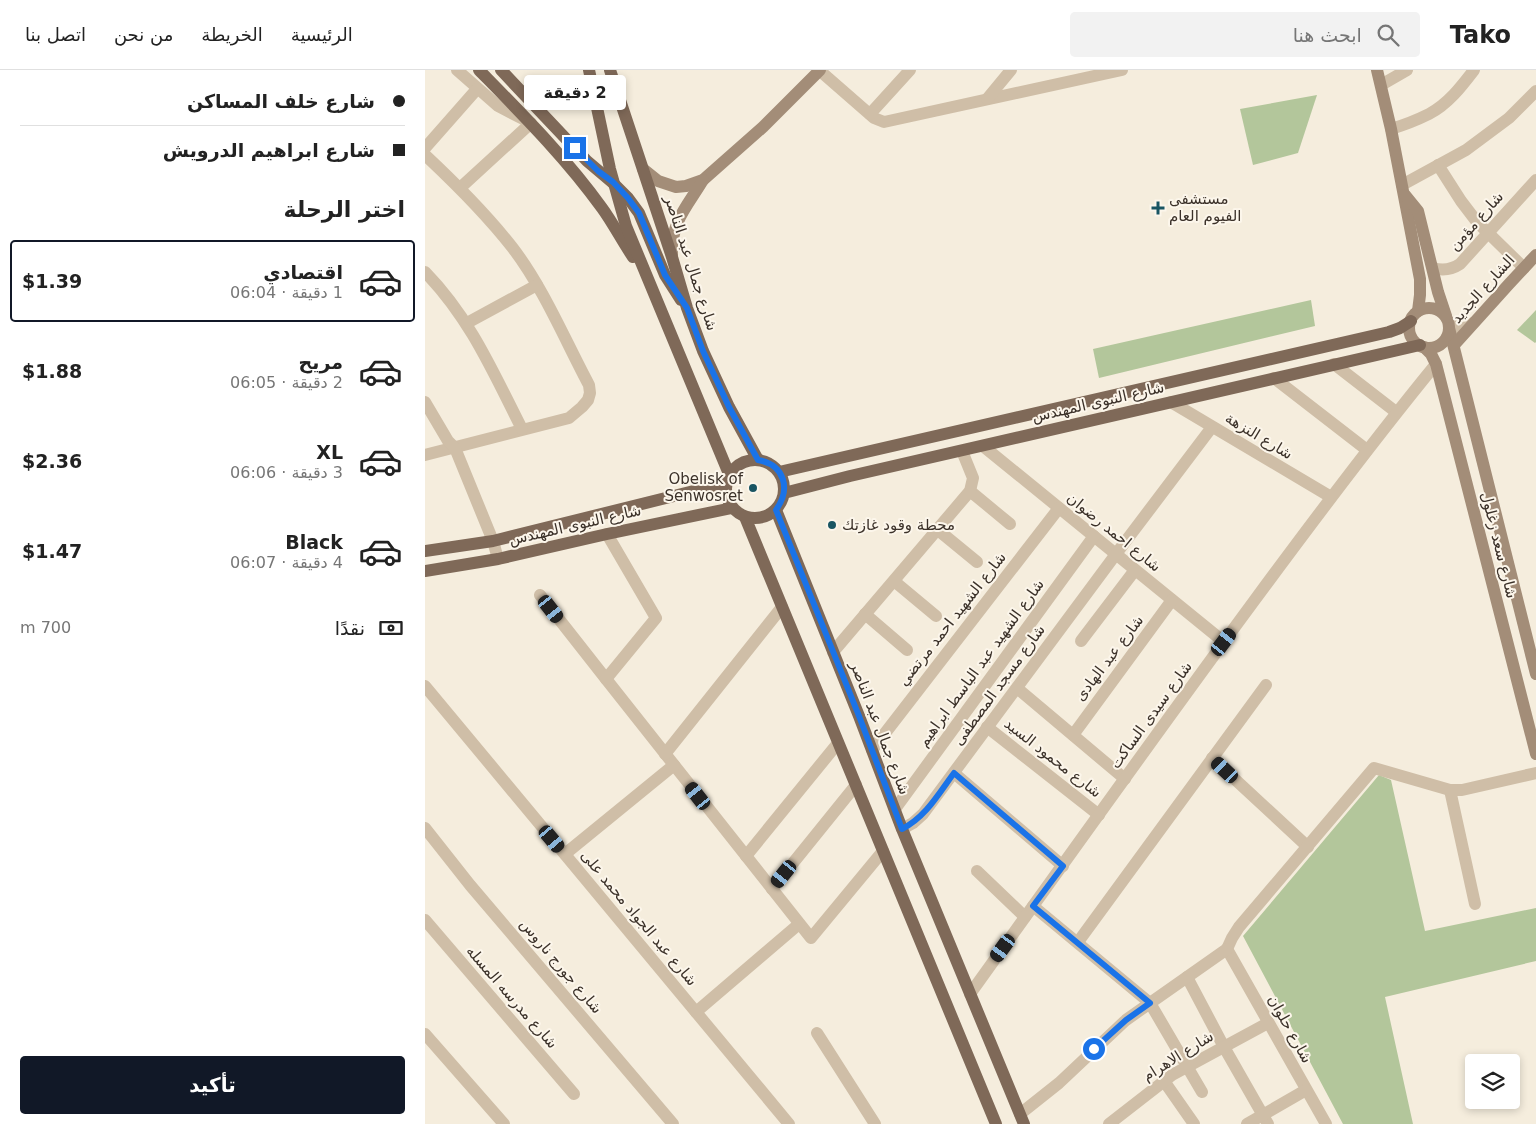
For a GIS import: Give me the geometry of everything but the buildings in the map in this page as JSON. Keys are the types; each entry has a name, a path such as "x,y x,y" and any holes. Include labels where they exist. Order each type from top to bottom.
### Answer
{"main road":[{"path":"479,70 531,123 603,208 653,291"},
{"path":"501,70 587,161 613,182 628,198 639,213 665,275 687,308"},
{"path":"589,70 613,182 626,226 683,360 728,478"},
{"name":"شارع جمال عبد الناصر","path":"610,70 687,308 703,351 729,407 758,460"},
{"path":"672,257 673,235 681,214 703,180 763,127 819,70"},
{"name":"شارع سعد زغلول","path":"1377,70 1391,129 1420,279 1421,295 1414,316"},
{"path":"643,169 658,181 676,187 686,186 703,180"},
{"name":"شارع سعد زغلول","path":"1403,189 1418,211 1438,292 1454,345 1536,674"},
{"name":"الشارع الجديد","path":"1454,345 1536,256"},
{"path":"1424,308 1436,309 1442,312 1448,322 1447,338 1439,345 1434,347 1422,346 1412,338 1409,326 1414,316 1424,308"},
{"name":"شارع النبوى المهندس","path":"779,472 1389,332 1400,328 1414,316"},
{"name":"شارع سعد زغلول","path":"1422,346 1431,354 1436,364 1536,754"},
{"name":"شارع النبوى المهندس","path":"784,493 1333,364 1422,346"},
{"path":"683,360 695,361 701,357 703,351"},
{"path":"1301,352 1305,371"},
{"path":"1276,358 1277,378"},
{"path":"1032,414 1034,434"},
{"path":"758,460 770,463 779,472 783,479 784,493 776,510 769,515 753,519 745,517 732,508 725,492 728,478 735,467 742,462 758,460"},
{"name":"شارع النبوى المهندس","path":"425,551 493,541 728,478"},
{"name":"شارع النبوى المهندس","path":"425,571 499,559 732,508"},
{"name":"شارع جمال عبد الناصر","path":"776,510 902,829 1022,1119"},
{"path":"745,517 996,1124"},
{"path":"1488,571 1509,566"}],"street":[{"path":"457,70 498,106 531,123 460,188"},
{"path":"819,70 877,120 887,122 1121,70"},
{"path":"870,114 910,70"},
{"path":"987,99 1011,70"},
{"path":"1072,80 1081,70"},
{"path":"1381,85 1407,70"},
{"path":"1391,129 1424,116 1440,107 1456,93 1475,70"},
{"path":"425,148 477,89"},
{"path":"1403,189 1488,135 1509,118 1536,91"},
{"path":"425,155 460,188 513,248 537,285 589,385 590,393 588,400 582,408 569,418 425,455"},
{"path":"1438,165 1461,201 1488,234 1523,268"},
{"name":"شارع مؤمن","path":"1433,268 1445,270 1460,264 1536,180"},
{"path":"425,272 454,304 467,324 522,429"},
{"path":"467,324 537,285"},
{"path":"1448,322 1456,328 1465,328 1473,323"},
{"path":"1333,364 1396,412"},
{"name":"شارع سيدى الساكت","path":"970,994 1331,497 1396,412 1436,364"},
{"path":"1277,378 1367,450"},
{"path":"425,402 448,441 455,448 499,559"},
{"name":"شارع النزهة","path":"1171,402 1331,497"},
{"name":"شارع مسجد المصطفى","path":"902,829 913,823 923,814 1213,427"},
{"name":"شارع احمد رضوان","path":"983,446 1224,642"},
{"path":"833,652 970,491 973,478 963,450"},
{"path":"970,491 1010,524"},
{"name":"شارع الشهيد احمد مرتضي","path":"871,750 1059,508"},
{"path":"938,530 977,562"},
{"path":"605,679 656,618 607,534"},
{"name":"شارع الشهيد عبد الباسط ابراهيم","path":"895,809 1093,536"},
{"path":"1081,641 1135,570"},
{"path":"894,581 936,616"},
{"path":"540,595 811,938 883,851"},
{"name":"شارع عبد الهادى","path":"1073,735 1172,600"},
{"path":"665,754 782,607"},
{"path":"865,614 907,650"},
{"path":"1078,942 1266,685"},
{"name":"شارع عبد الجواد محمد على","path":"425,686 789,1124"},
{"path":"1017,688 1125,779"},
{"name":"شارع محمود السيد","path":"987,727 1099,815"},
{"path":"746,856 838,743"},
{"path":"1212,758 1308,846"},
{"path":"565,854 674,765"},
{"path":"1022,1119 1116,1028 1227,949 1239,927 1375,768 1450,790 1462,790 1536,773"},
{"path":"954,773 1063,866"},
{"path":"772,889 856,785"},
{"path":"1450,790 1475,904"},
{"name":"شارع جورج ناروس","path":"425,828 477,893 673,1124"},
{"path":"977,871 1025,917"},
{"path":"1033,906 1150,1003 1202,1092"},
{"name":"شارع مدرسه المسله","path":"425,920 574,1094"},
{"path":"696,1012 799,924"},
{"name":"شارع حلوان","path":"1227,949 1325,1124"},
{"path":"1187,977 1265,1119"},
{"name":"شارع الاهرام","path":"1109,1124 1164,1081 1269,1023"},
{"path":"817,1033 875,1124"},
{"path":"425,1034 504,1124"},
{"path":"1164,1081 1194,1124"},
{"path":"1247,1124 1265,1119 1306,1090"}],"green space":[{"path":"1317,95 1298,153 1253,165 1240,109"},
{"path":"1311,300 1315,326 1099,378 1093,349"},
{"path":"1536,310 1536,342 1535,343 1517,330"},
{"path":"1379,775 1391,780 1425,931 1536,908 1536,961 1385,997 1413,1124 1343,1124 1243,936"}],"place":[{"name":"مستشفى الفيوم العام","path":"1158,208"},
{"name":"Obelisk of Senwosret","path":"753,488"},
{"name":"محطة وقود غازتك","path":"832,525"}],"route":[{"path":"575,148 598,171 613,182 639,213 665,275 687,308 703,351 729,407 758,460 770,463 783,479 784,493 776,510 859,716 902,829 919,819 954,773 1063,866 1033,906 1150,1003 1126,1020 1094,1049"}]}
